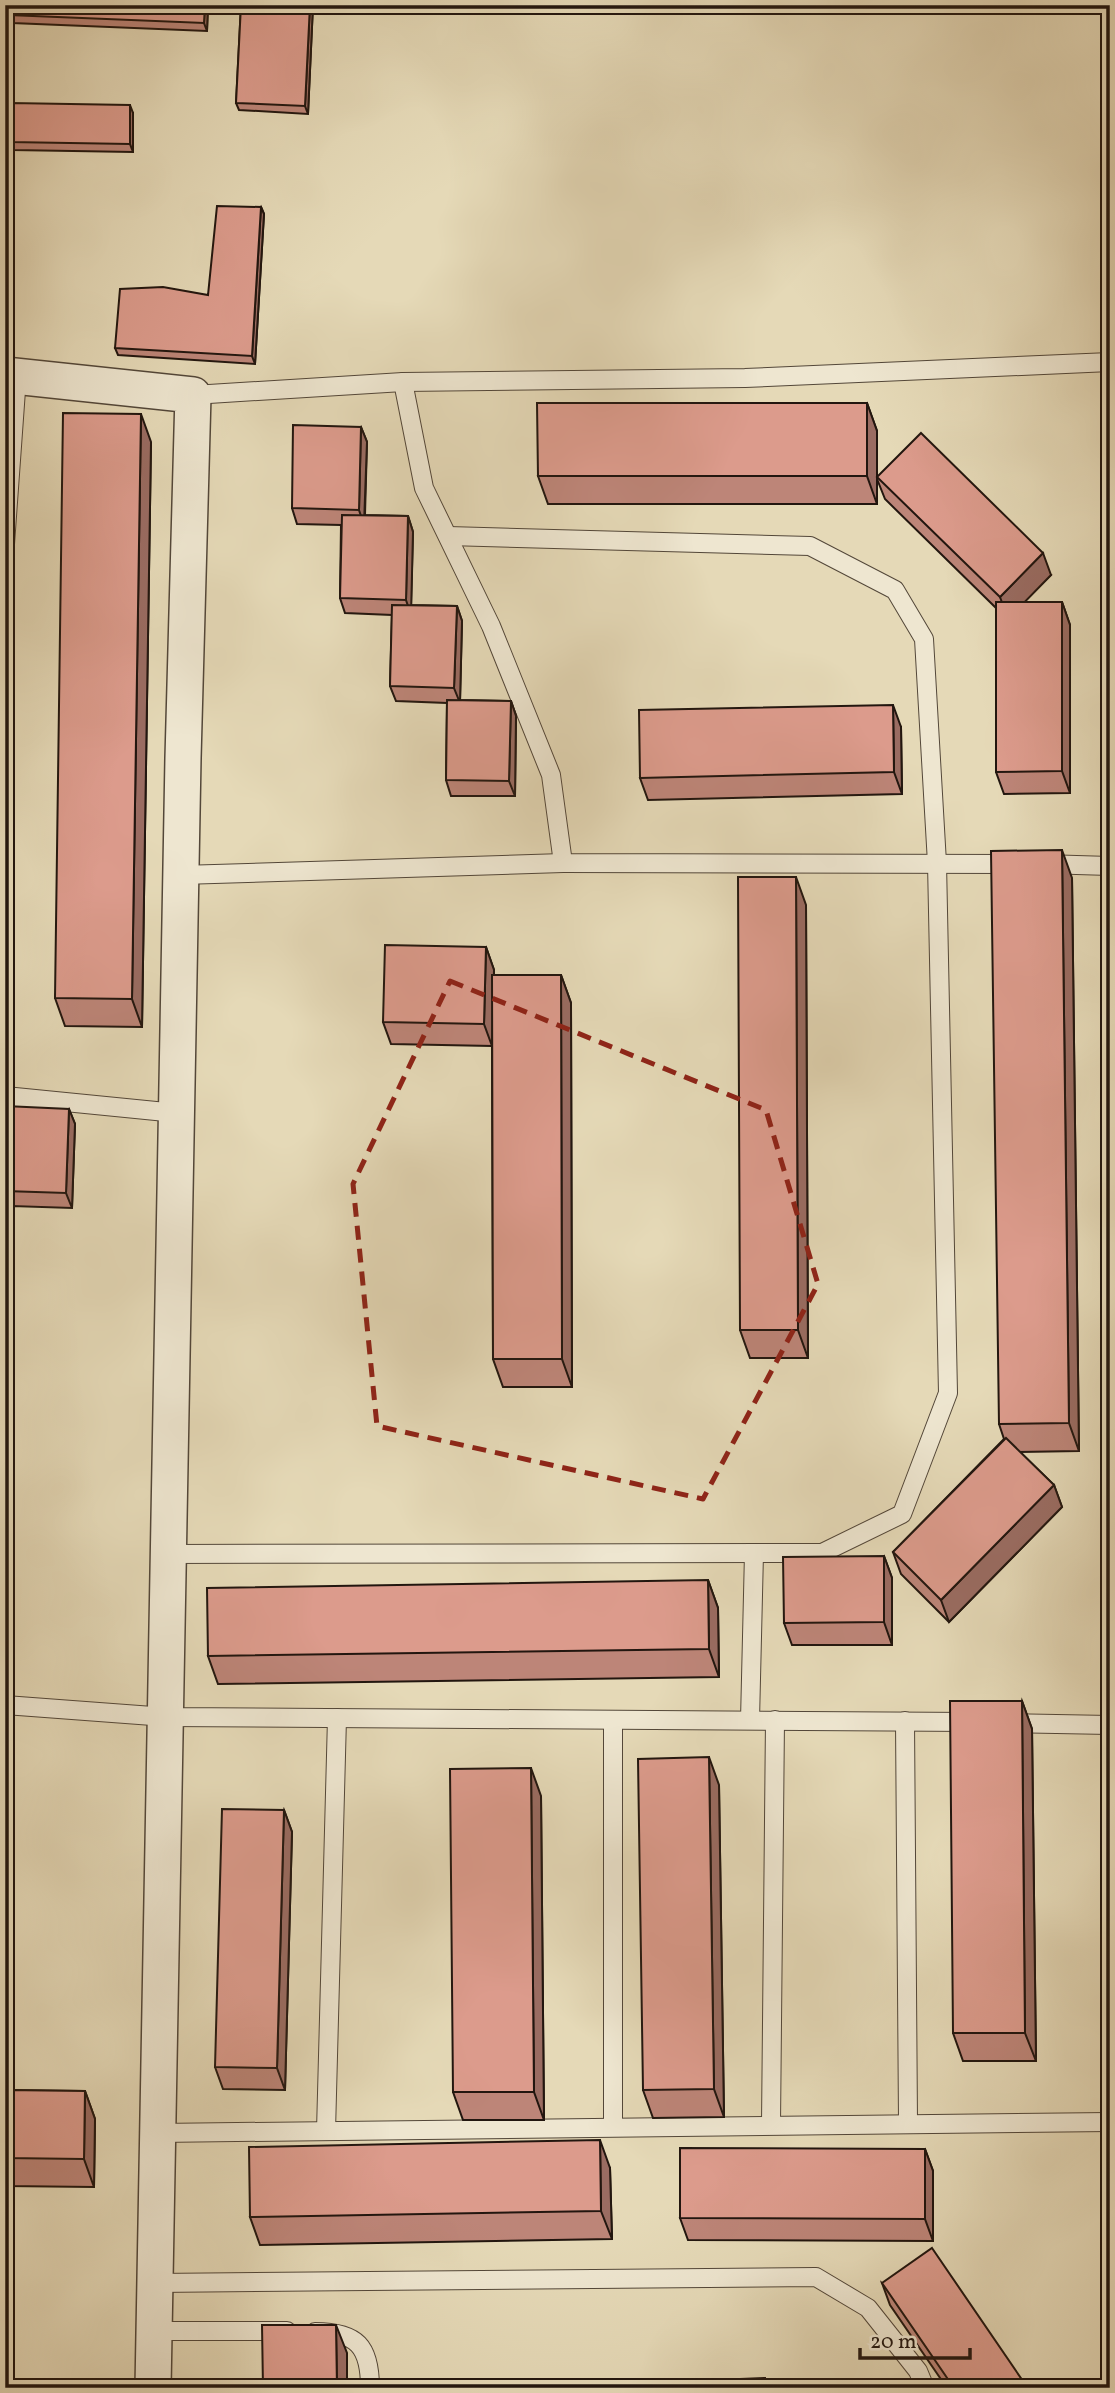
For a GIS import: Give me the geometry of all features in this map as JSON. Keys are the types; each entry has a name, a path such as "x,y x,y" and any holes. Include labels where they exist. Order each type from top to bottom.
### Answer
{"street":[{"path":"11,375 193,395 176,1114 153,2388"}],"lane":[{"path":"193,395 403,382 744,378 1110,362"},
{"path":"5,544 11,375"},
{"path":"403,382 424,488 491,626 551,775 563,863"},
{"path":"168,1553 822,1553 902,1514 948,1393 937,863 924,639 895,590 810,546 448,536"},
{"path":"181,875 563,863 1110,866"},
{"path":"5,1096 176,1114"},
{"path":"750,1720 754,1553"},
{"path":"5,1705 166,1717 905,1721 1110,1725"},
{"path":"326,2131 337,1718"},
{"path":"613,1720 613,2127"},
{"path":"771,2124 775,1720"},
{"path":"905,1721 908,2122"},
{"path":"158,2133 908,2122 1110,2122"},
{"path":"155,2283 816,2277 868,2308 918,2371 925,2388"},
{"path":"154,2331 340,2332 360,2344 370,2363 370,2388"}],"highlighted area":[{"path":"450,981 766,1110 818,1284 703,1499 377,1426 353,1184"}],"building":[{"path":"10,5 205,5 204,23 9,15"},
{"path":"241,5 310,5 305,106 236,103"},
{"path":"10,103 130,105 130,144 9,142"},
{"path":"217,206 261,207 252,356 115,348 120,289 163,287 208,295"},
{"path":"537,403 867,403 867,476 538,476"},
{"path":"63,413 141,414 132,999 55,998"},
{"path":"293,425 361,427 359,510 292,508"},
{"path":"921,433 1043,553 1000,597 877,477"},
{"path":"342,515 408,516 406,600 340,598"},
{"path":"996,602 1062,602 1062,771 996,772"},
{"path":"392,605 457,606 454,688 390,686"},
{"path":"447,700 511,701 509,781 446,780"},
{"path":"893,705 894,772 640,778 639,710"},
{"path":"1062,850 1069,1423 999,1424 991,851"},
{"path":"738,877 796,877 798,1330 740,1330"},
{"path":"385,945 486,947 484,1024 383,1022"},
{"path":"492,975 561,975 562,1359 493,1359"},
{"path":"5,1106 69,1109 66,1193 5,1191"},
{"path":"5,1196 8,1197 5,1234"},
{"path":"1006,1438 1054,1485 941,1600 893,1552"},
{"path":"884,1556 884,1622 784,1623 783,1557"},
{"path":"708,1580 709,1649 208,1656 207,1588"},
{"path":"950,1701 1022,1701 1025,2033 953,2033"},
{"path":"709,1757 714,2089 643,2090 638,1759"},
{"path":"531,1768 534,2092 453,2092 450,1769"},
{"path":"222,1809 284,1810 277,2068 215,2067"},
{"path":"5,2090 85,2091 84,2159 5,2158"},
{"path":"600,2140 601,2211 250,2217 249,2147"},
{"path":"680,2148 925,2149 925,2219 680,2218"},
{"path":"932,2248 1026,2388 954,2388 882,2283"},
{"path":"262,2325 336,2325 337,2388 263,2388"},
{"path":"765,2378 765,2388 523,2388"}]}
